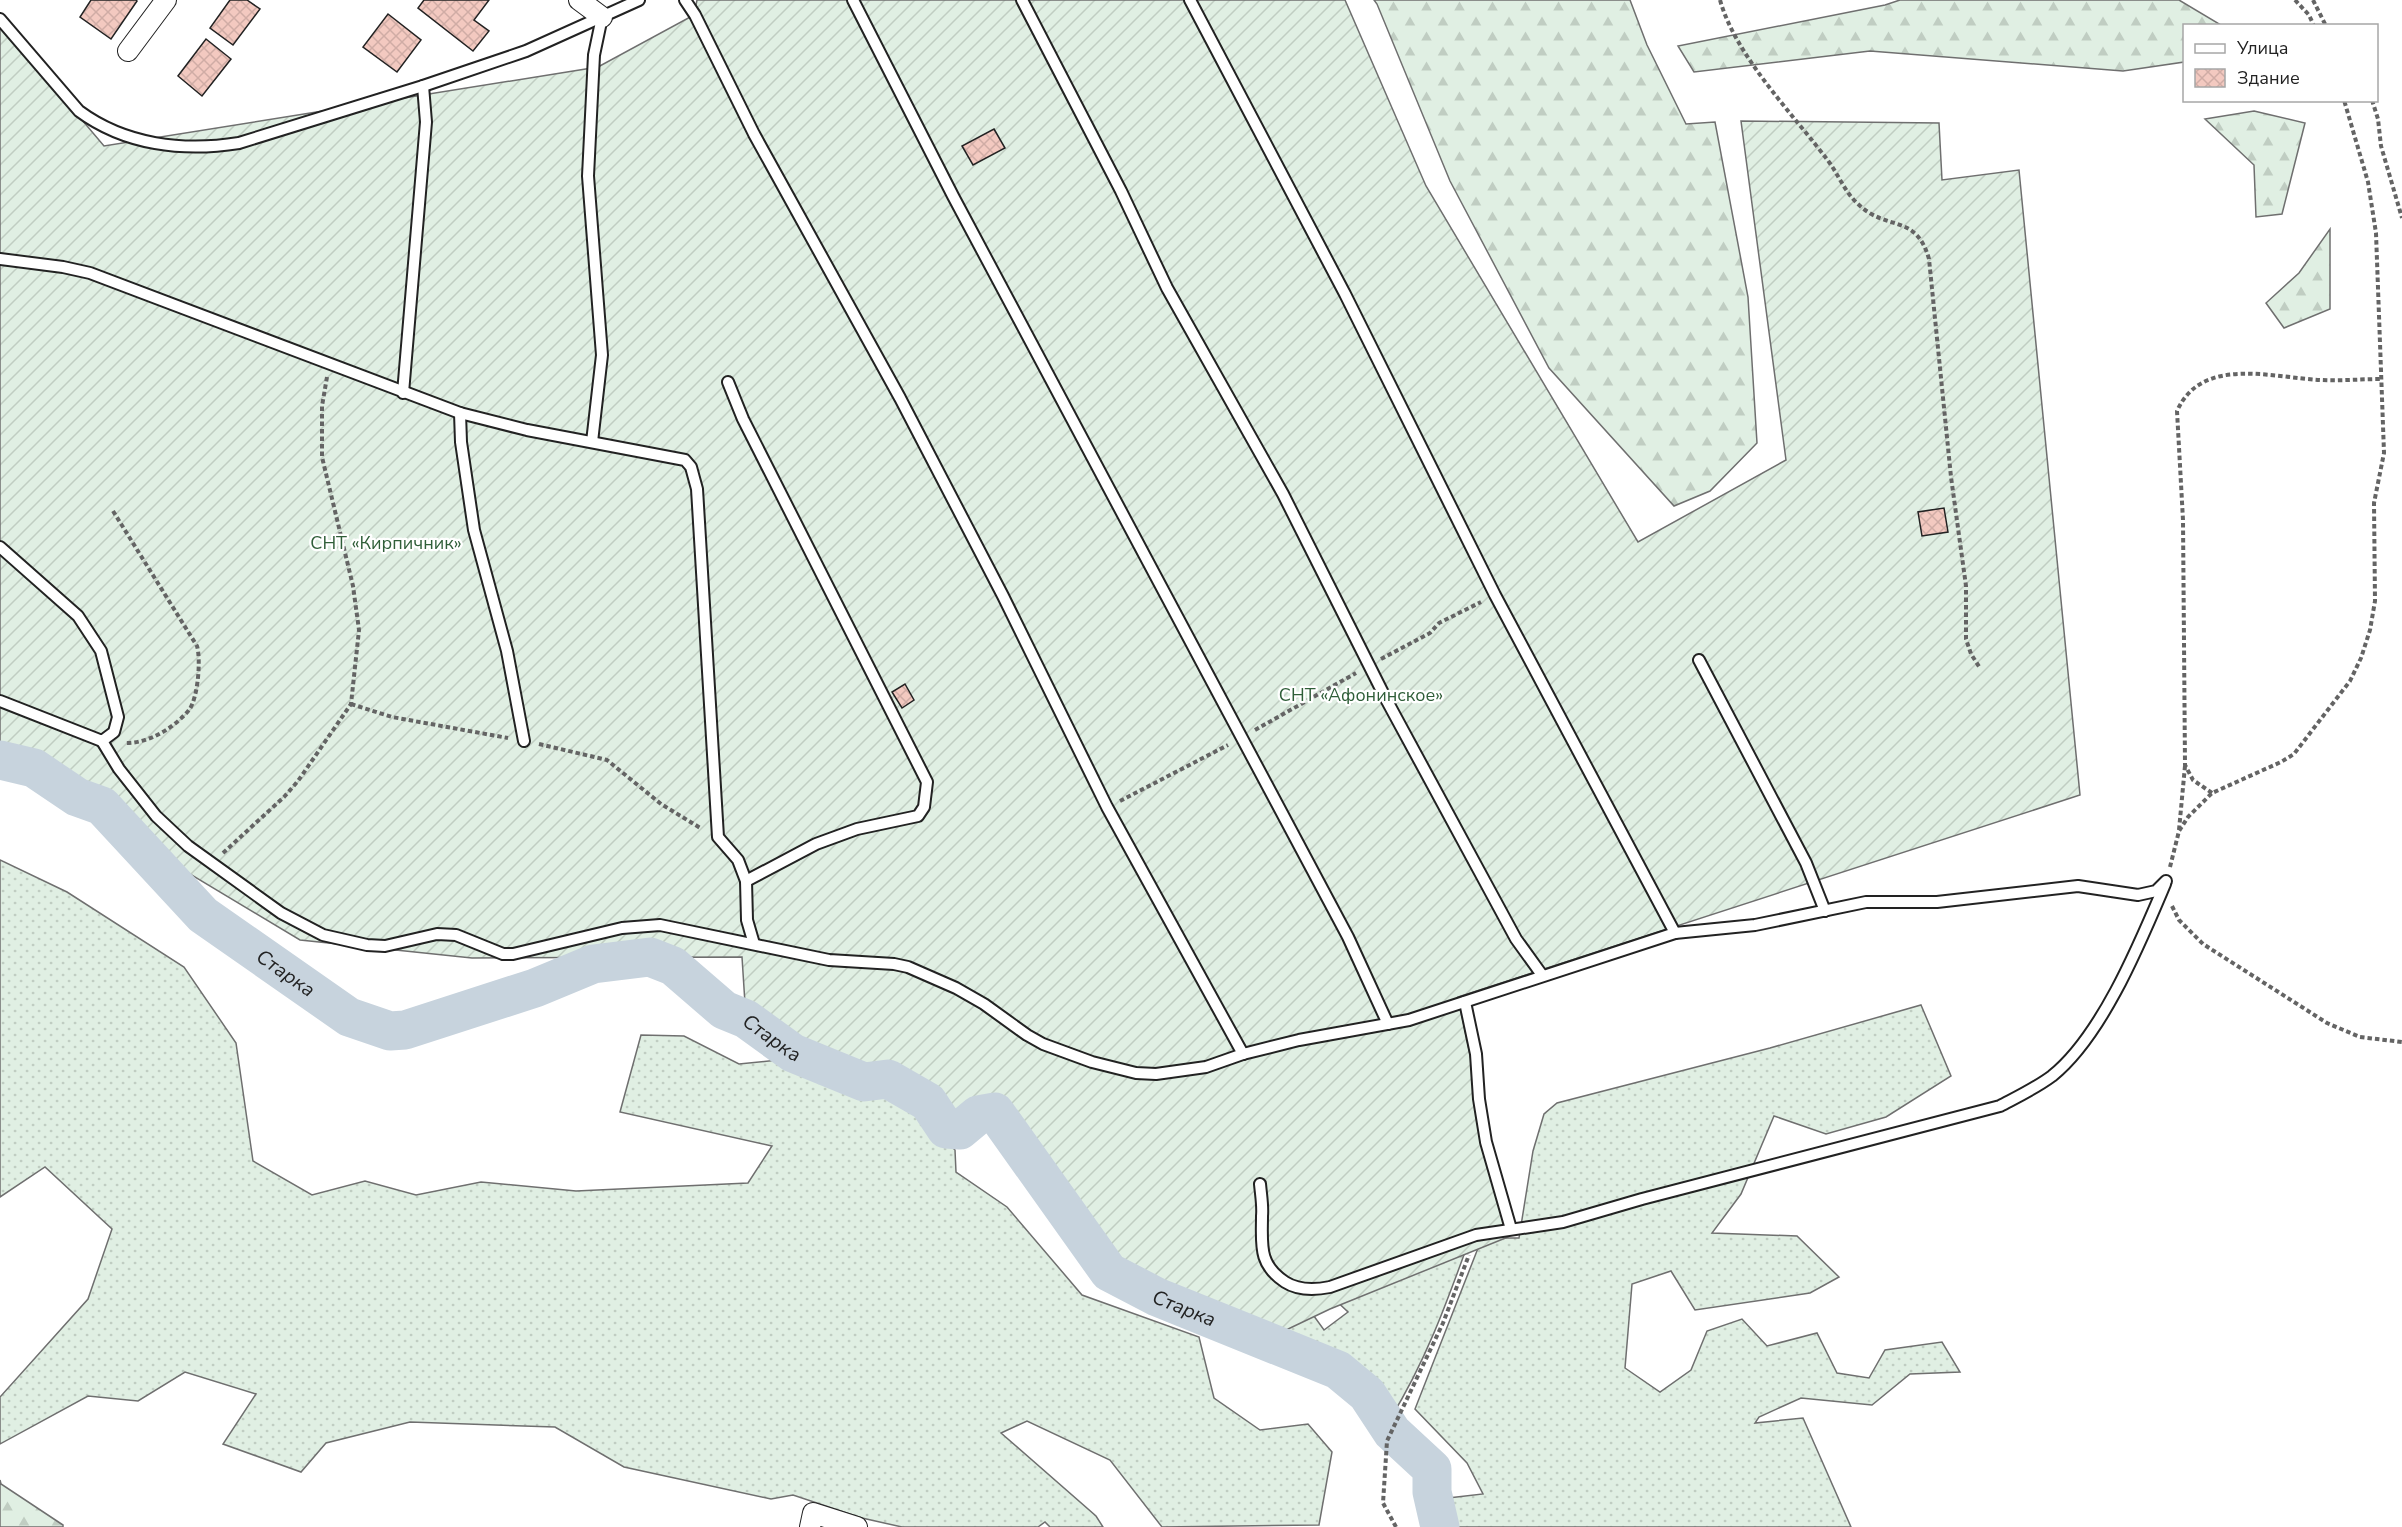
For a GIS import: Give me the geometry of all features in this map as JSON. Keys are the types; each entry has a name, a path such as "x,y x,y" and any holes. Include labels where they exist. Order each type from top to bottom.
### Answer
{"street":[{"path":"128,51 166,0"},
{"path":"579,0 602,17"},
{"path":"812,1520 857,1527"}],"lane":[{"path":"0,19 79,111 92,121 122,134 151,142 208,148 239,142 423,86 526,51 639,0"},
{"path":"685,0 695,15 754,134 900,398 1003,596 1107,807 1243,1054"},
{"path":"853,0 953,195 1348,937 1388,1024"},
{"path":"1022,0 1167,288 1283,494 1369,666 1516,939 1542,975"},
{"path":"1190,0 1345,294 1495,595 1675,933"},
{"path":"592,442 602,355 588,176 594,55 602,17"},
{"path":"403,393 426,122 423,86"},
{"path":"0,259 90,273 460,413 528,430 685,460 691,467 697,489 718,837 738,860 746,881 747,920 754,944"},
{"path":"728,382 743,419 927,782 924,807 918,816 857,829 816,844 746,881"},
{"path":"460,413 460,442 474,530 507,651 524,741"},
{"path":"0,547 78,616 101,651 118,717 114,732 102,741"},
{"path":"1699,660 1806,863 1825,911"},
{"path":"0,701 102,741 119,769 156,816 188,846 291,918 323,935 367,945 385,946 437,934 456,935 503,954 513,954 622,928 660,925 829,960 894,964 908,967 956,988 1043,1044 1092,1062 1136,1073 1188,1071 1299,1040 1409,1020 1675,933 1755,925 1866,902 1936,902 2078,886 2138,895 2156,891 2166,881"},
{"path":"1260,1184 1263,1215 1261,1239 1265,1259 1272,1273 1289,1284 1303,1289 1316,1289 1330,1287 1476,1235 1563,1222 1641,1199 2000,1106 2051,1076 2073,1056 2120,980 2145,931 2166,881"},
{"path":"1465,1002 1476,1054 1479,1099 1486,1142 1511,1229"}],"path":[{"path":"1720,0 1724,14 1746,55 1831,165 1846,190 1858,204 1874,216 1912,229 1925,245 1929,259 1951,477 1966,586 1966,639 1971,654 1980,668"},
{"path":"2295,0 2309,15 2313,24"},
{"path":"2313,0 2325,24"},
{"path":"2309,15 2318,12"},
{"path":"2179,831 2188,817 2212,793 2294,754 2350,681 2361,658 2370,630 2375,601 2374,503 2384,453 2376,233 2368,182 2345,102"},
{"path":"2373,102 2378,119 2381,146 2402,218"},
{"path":"212,863 284,797 298,781 351,704 359,630 353,586 322,457 321,406 329,364"},
{"path":"2382,379 2320,380 2264,374 2233,374 2208,379 2192,388 2183,397 2177,411 2183,520 2185,765 2179,831 2166,881 2172,906 2179,920 2203,944 2327,1023 2360,1037 2402,1042"},
{"path":"102,741 128,743 148,739 171,726 190,708 195,696 199,655 196,646 113,511"},
{"path":"1107,807 1163,780 1242,737 1430,633 1439,623 1495,595"},
{"path":"351,704 392,717 524,741 607,760 661,804 694,826 718,837"},
{"path":"2185,765 2193,780 2212,793"},
{"path":"1396,1527 1383,1503 1387,1441 1443,1323 1476,1235"}],"green space":[{"path":"697,0 1345,0 1426,186 1638,542 1786,460 1741,121 1939,123 1942,180 2019,170 2080,795 1458,997 1508,1237 1330,1309 1265,1340 1157,1297 1109,1272 995,1112 978,1115 960,1130 946,1129 928,1102 888,1079 864,1082 793,1053 746,1019 742,957 472,958 300,940 0,760 0,23 104,146 598,67 694,15"},
{"path":"1374,0 1630,0 1647,45 1686,124 1715,122 1748,297 1757,443 1710,491 1674,506 1549,368 1450,181"},
{"path":"1900,0 2179,0 2219,24 2183,24 2183,62 2123,71 1870,51 1694,72 1678,46 1885,5"},
{"path":"2254,111 2305,123 2282,214 2256,217 2254,165 2205,119"},
{"path":"2330,229 2330,309 2284,328 2266,303 2299,273"},
{"path":"0,860 67,892 184,967 236,1043 253,1161 312,1195 365,1181 416,1195 481,1182 576,1191 748,1183 772,1146 620,1112 641,1035 684,1036 739,1064 778,1060 864,1095 882,1088 919,1112 955,1150 956,1172 1007,1207 1082,1295 1199,1337 1214,1398 1260,1430 1308,1424 1332,1452 1319,1525 1162,1527 1110,1460 1027,1421 1001,1433 1096,1516 1103,1527 1050,1527 1045,1522 1038,1527 902,1527 862,1518 793,1495 771,1499 624,1467 555,1427 410,1422 326,1443 301,1472 223,1444 256,1394 185,1372 138,1401 88,1396 0,1444 0,1397 88,1299 112,1229 45,1167 0,1197"},
{"path":"1921,1005 1951,1076 1886,1117 1826,1134 1774,1116 1741,1194 1712,1233 1797,1236 1839,1277 1810,1293 1695,1310 1671,1271 1632,1284 1625,1368 1660,1392 1691,1370 1707,1331 1742,1319 1767,1346 1817,1333 1837,1373 1869,1378 1885,1350 1942,1342 1960,1372 1910,1374 1872,1405 1801,1398 1759,1417 1755,1423 1803,1418 1851,1527 1445,1527 1440,1499 1483,1494 1467,1463 1415,1409 1482,1238 1519,1238 1533,1151 1544,1114 1557,1103 1770,1048"},
{"path":"1469,1241 1425,1354 1390,1419 1370,1390 1346,1364 1277,1338 1265,1311 1298,1294 1324,1330 1348,1312 1330,1295"},
{"path":"0,1480 1,1484 63,1527 0,1527"}],"building":[{"path":"91,0 137,1 111,39 80,17"},
{"path":"230,0 247,0 260,9 233,45 210,28"},
{"path":"424,0 489,0 474,20 489,31 473,51 418,8"},
{"path":"388,14 421,40 397,72 363,47"},
{"path":"206,39 231,59 202,96 178,76"},
{"path":"994,129 1005,148 973,165 962,146"},
{"path":"1944,508 1948,532 1922,536 1918,512"},
{"path":"905,684 914,700 902,708 892,692"}],"waterway":[{"name":"Старка","path":"0,760 34,768 77,797 102,806 203,915 349,1017 390,1031 405,1030 535,988 593,964 650,957 673,966 724,1010 746,1019 793,1053 864,1082 888,1079 928,1102 946,1129 960,1130 978,1115 995,1112 1109,1272 1157,1297 1338,1370 1367,1394 1392,1432 1432,1469 1432,1492 1440,1527"}],"park label":[{"name":"СНТ «Кирпичник»","path":"386,543"},
{"name":"СНТ «Афонинское»","path":"1361,695"}]}
